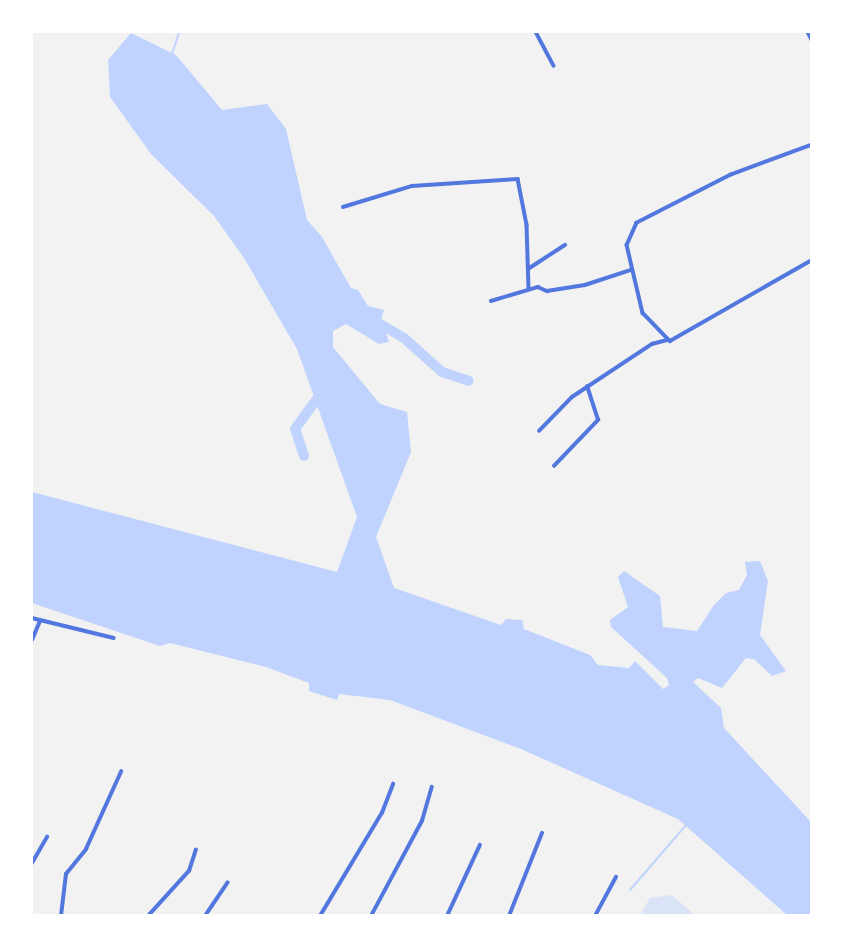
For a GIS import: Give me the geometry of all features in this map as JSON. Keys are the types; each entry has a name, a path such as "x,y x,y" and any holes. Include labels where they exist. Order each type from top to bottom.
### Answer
{"street":[{"path":"536,32 554,66"},
{"path":"808,32 811,40"},
{"path":"667,340 643,313 631,270 628,235 637,223 731,175 811,145"},
{"path":"343,207 412,186 518,179 527,225 529,289"},
{"path":"528,270 565,245"},
{"path":"539,431 587,387 652,344 667,340 811,260"},
{"path":"491,301 529,289 585,285 631,270"},
{"path":"554,466 598,420 587,387"},
{"path":"32,618 114,638"},
{"path":"32,640 40,621"},
{"path":"61,915 66,874 86,849 121,772"},
{"path":"320,915 382,814 393,784"},
{"path":"371,915 422,821 432,787"},
{"path":"509,915 542,833"},
{"path":"32,863 47,837"},
{"path":"447,915 480,845"},
{"path":"148,915 189,871 196,850"},
{"path":"595,915 616,877"},
{"path":"205,915 227,883"}],"shaded area":[{"path":"672,895 695,915 640,915 650,898"}],"water":[{"path":"131,33 176,55 222,110 267,104 286,129 307,220 322,237 351,288 358,290 368,306 384,310 381,320 389,342 379,344 346,324 333,331 333,347 380,404 407,412 411,452 376,537 394,588 501,625 506,619 522,620 524,629 590,655 598,665 629,668 635,661 663,689 669,685 667,678 611,627 610,620 628,607 618,577 624,571 660,596 663,627 697,631 714,605 726,593 739,590 747,575 745,562 760,561 768,581 760,635 786,671 772,676 754,659 746,658 722,688 698,678 693,682 721,708 724,728 811,822 811,915 787,915 678,819 521,749 390,700 339,694 337,700 309,691 309,683 266,667 170,643 160,646 32,603 32,492 337,572 357,517 297,349 244,258 214,216 151,154 110,97 108,60"}],"waterway":[{"path":"172,54 179,32"},
{"path":"372,319 404,338 442,372 469,381"},
{"path":"304,456 295,429 322,392"},
{"path":"630,890 687,824"}]}
